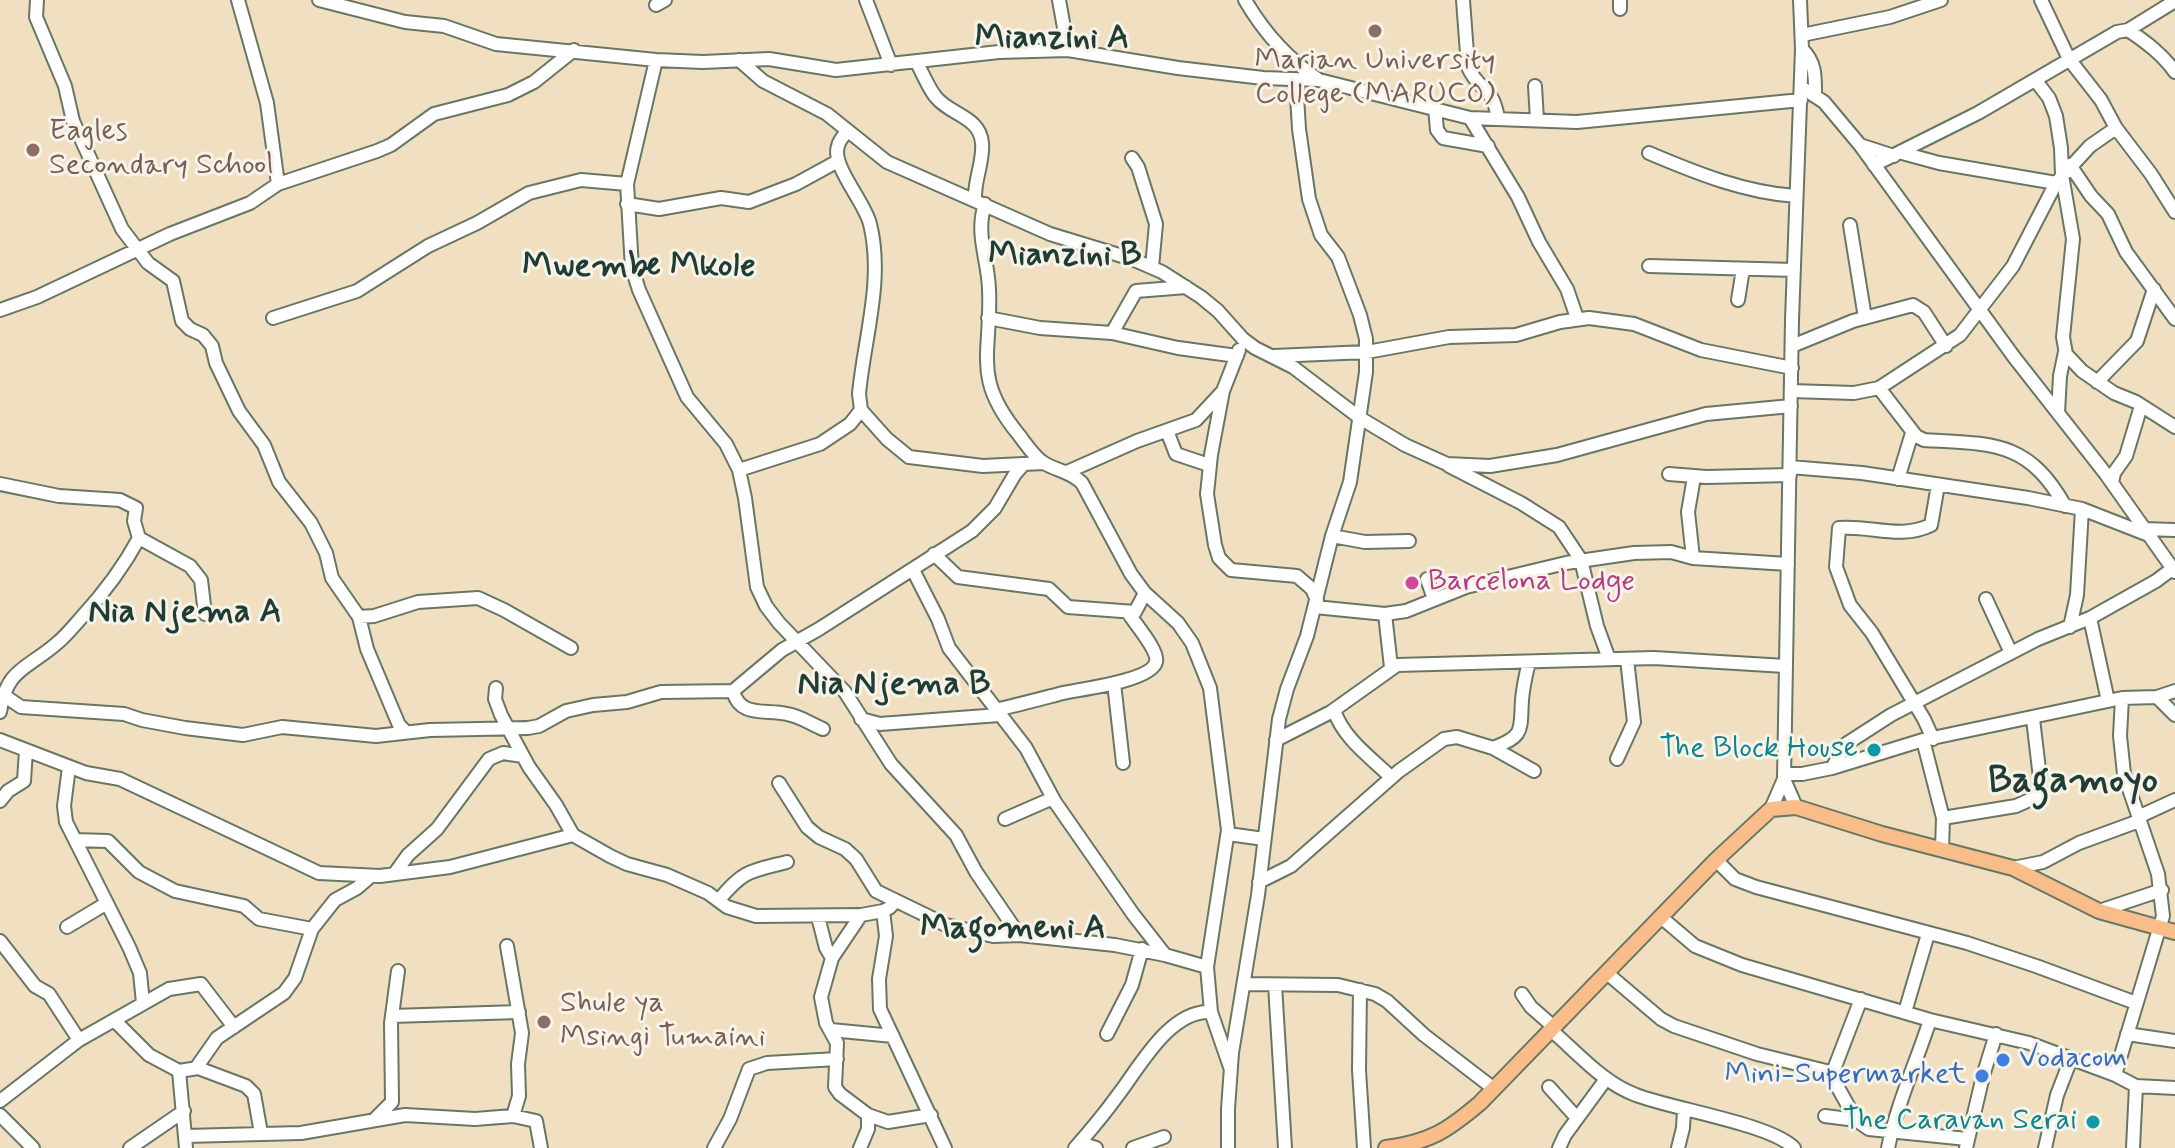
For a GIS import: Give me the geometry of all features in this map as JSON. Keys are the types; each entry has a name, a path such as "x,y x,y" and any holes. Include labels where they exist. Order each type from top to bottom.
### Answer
{"main road":[{"path":"1386,1148 1433,1143 1460,1120 1554,1029 1716,860 1771,809 1796,807 1882,834 2013,868 2099,911 2168,930"}],"street":[{"path":"37,0 36,17 65,86 73,121 122,229 148,263 173,281 182,321 203,335 212,346 216,363 239,411 264,445 279,482 311,523 326,553 332,578 359,617 367,649 399,725 406,732"},
{"path":"238,0 267,103 278,184"},
{"path":"319,0 405,22 444,26 496,44 656,60 703,62 769,59 836,70 999,52 1068,50 1146,64 1319,80 1470,118 1577,122 1801,93 1815,95 1860,145 2174,569 2090,618 2038,639 1914,702 1846,744 1832,768"},
{"path":"866,0 891,65"},
{"path":"1059,0 1068,50"},
{"path":"1245,0 1264,28 1290,56 1319,80"},
{"path":"1463,0 1468,67 1492,95 1498,118"},
{"path":"1771,809 1784,776 1792,346 1802,49 1800,0"},
{"path":"1802,35 1890,17 1941,0"},
{"path":"2041,0 2069,59 2101,100 2116,128 2175,212"},
{"path":"1874,165 2036,81 2069,59 2117,32 2128,30 2175,1"},
{"path":"2128,30 2155,49 2175,72"},
{"path":"1802,49 1815,67 1815,95"},
{"path":"0,310 37,297 137,249 250,203 278,184 391,145 434,114 508,95 548,73 574,50"},
{"path":"656,60 627,184 632,268 687,397 726,444 739,470 757,587 766,606 796,642 845,692 891,764 956,835 976,872 1019,935"},
{"path":"739,60 763,81 827,114 887,162 1050,234 1152,267 1218,311 1243,339 1293,367 1360,418 1405,445 1521,503 1559,527 1581,560 1597,626 1609,659"},
{"path":"917,63 934,95 974,123 980,131 980,228 989,288 988,379 992,395 1008,422 1044,463 1067,472 1082,483 1131,574 1192,643 1210,688 1224,779 1228,834 1207,967 1211,1012 1231,1069"},
{"path":"1228,1148 1236,1025 1259,882 1282,704 1316,603 1332,536 1350,482 1367,352 1360,315 1338,257 1321,235 1309,199 1296,80"},
{"path":"2036,81 2049,98 2056,116 2073,239 2058,413"},
{"path":"1535,86 1537,120"},
{"path":"1435,108 1437,130 1443,138 1488,146"},
{"path":"1470,118 1558,271 1577,318"},
{"path":"1791,391 1854,393 1879,388 1946,346 1971,323 2013,266 2065,171 2090,146 2116,128"},
{"path":"848,131 837,146 838,161 870,222 874,251 874,284 859,394 861,410 887,439 909,457 966,465 1022,466 1044,463"},
{"path":"1860,145 1939,163 2065,171 2108,214 2126,252 2175,319"},
{"path":"1649,153 1737,185 1771,194 1796,196"},
{"path":"1132,158 1138,167 1156,224 1152,267"},
{"path":"627,204 659,209 721,198 749,202 796,184 838,161"},
{"path":"273,318 357,291 428,246 477,223 529,193 581,180 627,184"},
{"path":"1850,225 1865,318"},
{"path":"1649,266 1794,270"},
{"path":"1738,300 1743,269"},
{"path":"1112,333 1136,291 1186,287"},
{"path":"2097,382 2137,341 2154,289"},
{"path":"1792,346 1865,318 1913,305 1924,312 1946,346"},
{"path":"988,318 1040,328 1112,333 1178,348 1237,356"},
{"path":"1273,356 1367,352 1449,337 1516,335 1577,318 1634,324 1701,350 1792,368"},
{"path":"1243,339 1223,391 1209,465 1208,504 1215,545 1224,565 1231,570 1297,576 1312,589 1316,603"},
{"path":"2065,352 2097,382 2175,427"},
{"path":"1879,388 1912,433 1924,440 1997,446 2024,456 2058,492 2065,506"},
{"path":"1067,472 1196,420 1223,391"},
{"path":"1447,464 1490,466 1557,455 1706,414 1791,406"},
{"path":"2112,483 2114,473 2126,456 2141,406"},
{"path":"739,470 820,444 850,424 861,410"},
{"path":"1167,431 1176,454 1209,465"},
{"path":"1898,479 1912,433"},
{"path":"2102,470 2120,465"},
{"path":"2,694 21,707 124,714 185,728 243,735 282,727 376,736 539,726 566,711 627,702 656,693 733,691 772,656 913,570 983,522 1022,466"},
{"path":"1669,474 1694,477 1790,471 1852,472 2082,509 2144,531 2175,530"},
{"path":"1693,558 1688,512 1694,477"},
{"path":"0,484 59,496 129,503 136,508 134,521 139,538 190,566 204,588 205,614"},
{"path":"1938,485 1934,519 1928,527 1912,532 1845,527 1837,530 1836,567 1850,605 1872,633 1914,702 1928,739 1943,818 1942,849"},
{"path":"2070,627 2077,595 2082,509"},
{"path":"1332,536 1365,542 1409,541"},
{"path":"0,712 2,694 13,675 56,644 84,615 139,538"},
{"path":"1316,603 1385,614 1406,611 1466,587 1581,560 1667,552 1693,558 1788,564"},
{"path":"934,554 958,577 1049,589 1068,607 1129,614 1138,609 1145,593"},
{"path":"913,570 949,648 1026,748 1053,798 1165,955"},
{"path":"1427,579 1434,599"},
{"path":"359,617 374,616 418,602 478,598 571,648"},
{"path":"1986,599 2011,653"},
{"path":"861,719 880,724 997,713 1114,683 1150,670 1157,659 1153,648 1129,614"},
{"path":"1385,614 1391,667"},
{"path":"2090,618 2115,700 2124,774 2162,890 2168,930 2136,1003 2115,1075"},
{"path":"1276,740 1334,710 1391,667 1407,664 1676,658 1785,666"},
{"path":"1617,759 1634,722 1627,659"},
{"path":"1493,748 1516,737 1522,726 1522,699 1529,662"},
{"path":"1114,683 1123,763"},
{"path":"496,688 495,699 523,756 573,835 627,864 667,875 719,900 727,907 756,916 861,915 883,911 896,901"},
{"path":"733,691 737,702 747,709 787,714 823,729"},
{"path":"1784,776 1832,768 1928,739 2115,700 2157,697 2175,691"},
{"path":"2157,697 2175,715"},
{"path":"1334,710 1348,735 1391,777"},
{"path":"1943,818 2016,806 2036,797 2040,778 2033,719"},
{"path":"1259,882 1291,866 1391,777 1444,739 1457,737 1493,748 1534,771"},
{"path":"0,740 86,773 120,779 315,872 371,876 450,867 573,835"},
{"path":"0,801 8,791 24,781 26,750"},
{"path":"395,873 408,855 437,829 489,759 503,753 523,756"},
{"path":"69,767 64,809 66,822 129,947 140,973 143,1003"},
{"path":"1784,776 1796,807"},
{"path":"779,783 810,831 845,849 856,859 870,885 896,901 961,930 993,936 1019,935 1142,949 1207,967"},
{"path":"1005,819 1053,798"},
{"path":"2013,868 2043,862 2175,800"},
{"path":"1228,834 1264,839"},
{"path":"75,840 108,841 139,872 175,891 244,906 259,919 312,929"},
{"path":"1716,860 1735,879 1767,890 2012,957 2136,1003"},
{"path":"719,900 745,873 787,862"},
{"path":"196,1068 217,1038 278,998 291,984 312,929 335,900 371,876"},
{"path":"2099,911 2162,890"},
{"path":"67,927 107,903"},
{"path":"883,911 886,936 878,997 884,1021 945,1148"},
{"path":"861,915 832,958 821,997 822,1011 837,1043 835,1087 868,1115 888,1122 931,1115"},
{"path":"818,917 826,948 832,958"},
{"path":"1662,918 1687,941 1742,965 1930,1020 1996,1034 2115,1075 2136,1086 2175,1088"},
{"path":"1905,1012 1928,934"},
{"path":"0,941 35,986 49,994 79,1040"},
{"path":"507,946 522,1033 518,1064 519,1096 513,1116"},
{"path":"1107,1034 1132,985 1142,949"},
{"path":"398,971 392,1016 392,1102 405,1115"},
{"path":"1608,974 1661,1019 1674,1026 1757,1054 1820,1068 1831,1077 1856,1120 1869,1129 1891,1133 1966,1143 1996,1034"},
{"path":"0,1101 79,1040 169,989 202,984 234,1027"},
{"path":"1244,984 1338,985 1387,1001 1424,1035 1493,1088"},
{"path":"1275,985 1285,1148"},
{"path":"1360,990 1359,1070 1364,1148"},
{"path":"1522,994 1531,1007 1606,1079 1635,1095 1775,1135 1794,1148"},
{"path":"1831,1077 1861,999"},
{"path":"392,1016 519,1012"},
{"path":"1077,1146 1152,1047 1190,1015 1211,1012"},
{"path":"1888,1148 1930,1020"},
{"path":"115,1021 149,1055 179,1071 196,1068 246,1086 254,1094 261,1133"},
{"path":"831,1030 893,1036"},
{"path":"2127,1034 2175,1041"},
{"path":"714,1148 730,1119 749,1069 767,1063 837,1059"},
{"path":"2045,1148 2057,1095 2071,1059"},
{"path":"179,1071 186,1142 261,1133 301,1133 405,1115 475,1119 513,1116 536,1121 541,1148"},
{"path":"1559,1148 1606,1079"},
{"path":"2133,1148 2136,1086"},
{"path":"1549,1087 1577,1118"},
{"path":"374,1120 392,1102"},
{"path":"1678,1148 1684,1109"},
{"path":"130,1148 184,1111"},
{"path":"0,1115 33,1148"},
{"path":"860,1148 868,1129 868,1115"},
{"path":"1825,1116 1856,1120"},
{"path":"1133,1148 1164,1137"},
{"path":"1077,1146 1096,1148"}],"place":[{"name":"Marian University College (MARUCO)","path":"1375,31"},
{"name":"Eagles Secondary School","path":"33,150"},
{"name":"Barcelona Lodge","path":"1412,583"},
{"name":"The Block House","path":"1874,750"},
{"name":"Shule ya Msingi Tumaini","path":"544,1022"},
{"name":"Vodacom","path":"2003,1060"},
{"name":"Mini-Supermarket","path":"1982,1076"},
{"name":"The Caravan Serai","path":"2093,1122"}],"district":[{"name":"Mianzini A","path":"1052,40"},
{"name":"Mianzini B","path":"1065,257"},
{"name":"Mwembe Mkole","path":"639,268"},
{"name":"Nia Njema A","path":"185,614"},
{"name":"Nia Njema B","path":"894,686"},
{"name":"Bagamoyo","path":"2073,783"},
{"name":"Magomeni A","path":"1013,930"}]}
